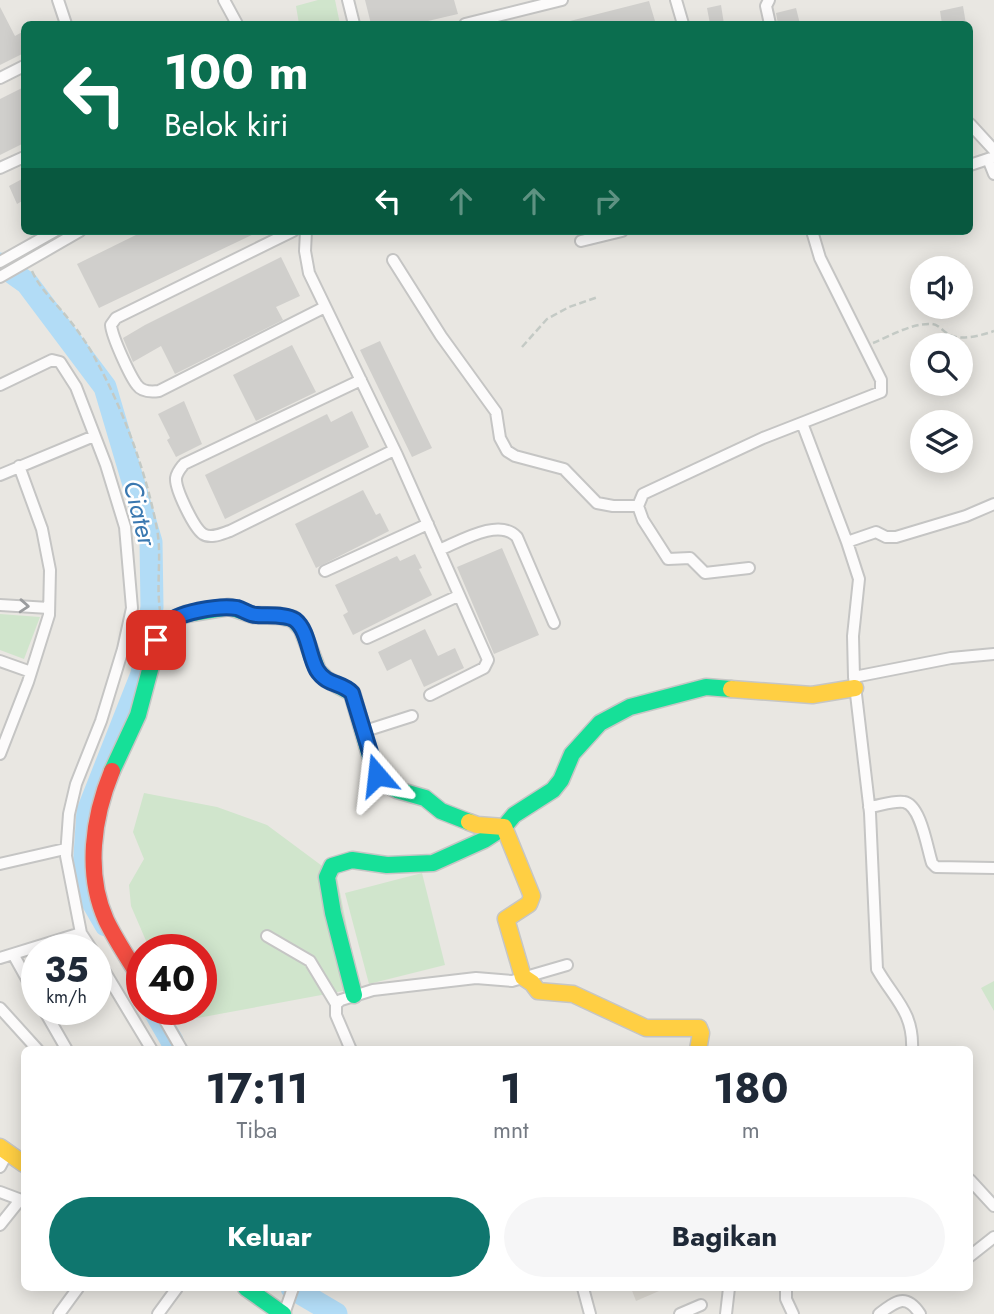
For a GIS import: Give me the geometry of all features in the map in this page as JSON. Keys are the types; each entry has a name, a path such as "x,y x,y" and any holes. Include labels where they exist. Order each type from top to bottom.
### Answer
{"street":[{"path":"58,0 65,21"},
{"path":"224,0 235,21"},
{"path":"348,0 353,21"},
{"path":"477,21 562,0"},
{"path":"676,0 682,21"},
{"path":"769,0 766,6 769,21"},
{"path":"0,78 21,68"},
{"path":"973,128 992,155 994,174"},
{"path":"973,164 992,155"},
{"path":"0,168 21,158"},
{"path":"0,262 48,235"},
{"path":"0,277 73,235"},
{"path":"285,235 116,318 111,326 113,335 137,385 146,391 159,391 325,307"},
{"path":"306,235 305,251 309,273 394,450 488,660 487,665 430,695"},
{"path":"581,241 606,235"},
{"path":"750,568 705,573 690,558 668,559 643,520 638,506 643,494 763,438 881,393 881,380 820,258 813,235"},
{"path":"393,260 441,336 496,412 500,438 507,451 515,456 564,470 597,503 638,506"},
{"path":"0,385 48,361 58,360 76,387 106,465 125,527 132,608 120,661 71,799 65,849 81,933 0,958"},
{"path":"361,380 184,464 176,475 176,485 195,526 201,533 211,537 230,531 394,450"},
{"path":"802,423 859,579 853,635 855,682 869,807 877,969 902,1004 911,1025 912,1046"},
{"path":"0,475 94,436"},
{"path":"0,754 50,615 50,570 43,528 19,466"},
{"path":"847,541 876,532 886,537 896,537 966,516 994,504"},
{"path":"325,571 428,524"},
{"path":"439,550 492,529 512,531 554,623"},
{"path":"367,638 458,596"},
{"path":"0,605 49,608"},
{"path":"126,955 103,911 97,881 94,845 99,806 138,717 156,640 164,626 178,616 225,607 240,609 251,615 288,617 295,620 304,633 317,670 327,681 348,688 352,693 377,775 388,786 414,793 441,811 477,825 504,827"},
{"path":"354,995 331,901 327,877 331,866 352,860 387,865 433,863 484,840 504,827 514,815 553,790 561,780 572,754 583,740 600,723 630,707 706,687 813,695 951,658 994,654"},
{"path":"0,661 31,672"},
{"path":"365,731 412,716"},
{"path":"869,807 902,802 912,807 920,821 932,863 936,867 994,867"},
{"path":"504,827 532,896 529,904 506,919 523,977 542,993 573,994 646,1028 699,1028 699,1046"},
{"path":"0,864 65,849"},
{"path":"267,936 310,961 336,1004 339,1025 349,1046"},
{"path":"13,954 21,968"},
{"path":"336,1004 341,999 373,990 476,978 512,981 567,965"},
{"path":"112,984 150,1046"},
{"path":"0,1008 34,1046"},
{"path":"53,1025 65,1046"},
{"path":"168,1025 180,1046"},
{"path":"0,1167 4,1150 21,1162"},
{"path":"973,1183 994,1206"},
{"path":"0,1192 21,1201"},
{"path":"0,1225 21,1202"},
{"path":"973,1254 994,1237"},
{"path":"59,1314 76,1291"},
{"path":"159,1314 175,1291"},
{"path":"251,1291 284,1312 292,1291"},
{"path":"584,1291 590,1314"},
{"path":"726,1314 729,1291"},
{"path":"786,1291 786,1299 793,1314"},
{"path":"879,1314 898,1301 906,1300 911,1302 920,1314"},
{"path":"680,1314 701,1305"}],"path":[{"path":"27,262 38,283 90,350 114,396 132,444 157,529 159,606 164,626"},
{"path":"522,347 547,319 569,307 598,297"},
{"path":"866,346 912,327 930,324 936,324 952,337 983,335 994,331"}],"shaded area":[{"path":"632,1291 659,1291 636,1301"}],"green space":[{"path":"318,0 335,0 339,21 298,21 296,6"},
{"path":"0,614 40,617 24,659 0,650"},
{"path":"144,793 217,807 267,825 337,877 359,988 217,1014 217,934 143,934 131,906 129,885 144,859 133,832"},
{"path":"422,873 445,965 369,984 345,893"},
{"path":"994,981 994,1011 981,988"}],"building":[{"path":"365,0 454,0 458,14 428,21 370,21"},
{"path":"649,1 655,21 570,21"},
{"path":"721,5 724,21 709,21 707,8"},
{"path":"963,6 966,21 942,21 940,11"},
{"path":"0,7 15,36 21,33 21,54 0,65"},
{"path":"796,8 799,21 777,21 776,13"},
{"path":"21,88 21,144 0,155 0,99"},
{"path":"21,180 21,202 17,204 9,186"},
{"path":"136,235 252,235 99,308 77,264"},
{"path":"281,257 300,296 276,307 283,320 175,374 161,346 133,362 123,338"},
{"path":"380,341 432,448 412,457 360,350"},
{"path":"292,345 316,392 256,421 233,375"},
{"path":"184,401 202,444 176,457 158,414"},
{"path":"352,411 369,447 225,519 205,475 327,414 331,422"},
{"path":"363,490 376,515 380,513 389,531 316,568 295,524"},
{"path":"502,548 539,635 494,654 457,567"},
{"path":"415,554 432,595 353,635 343,615 348,612 335,585 397,556 400,561"},
{"path":"425,629 438,656 455,648 464,668 424,687 411,659 387,671 378,652"}],"waterway":[{"name":"Ciater","path":"0,264 27,283 105,387 151,542 152,607 142,674 88,811 83,885 106,925"},
{"name":"Ciater","path":"163,1025 173,1046"},
{"name":"Ciater","path":"297,1291 336,1314"}],"traffic: fast":[{"path":"112,771 138,715 159,636 168,622 186,614 229,607 253,615 293,619 302,629 318,671 326,679 352,693 370,756 382,782 397,790 425,798 441,811 469,822"},
{"path":"354,995 333,913 327,877 332,866 352,860 387,865 433,863 484,840 504,827 514,815 553,790 561,780 572,754 600,723 630,707 706,687 731,689"},
{"path":"250,1291 283,1314"}],"traffic: slow":[{"path":"731,689 812,695 855,688"},
{"path":"469,822 504,827 532,896 529,904 506,919 523,977 538,991 573,994 646,1028 699,1028 699,1046"},
{"path":"0,1147 21,1162"}],"traffic: jam":[{"path":"112,771 96,826 95,883 106,920 126,955"}],"route":[{"path":"156,640 164,626 178,616 204,610 225,607 240,609 251,615 288,617 295,620 304,633 317,670 327,681 348,688 355,698 377,775"}]}
